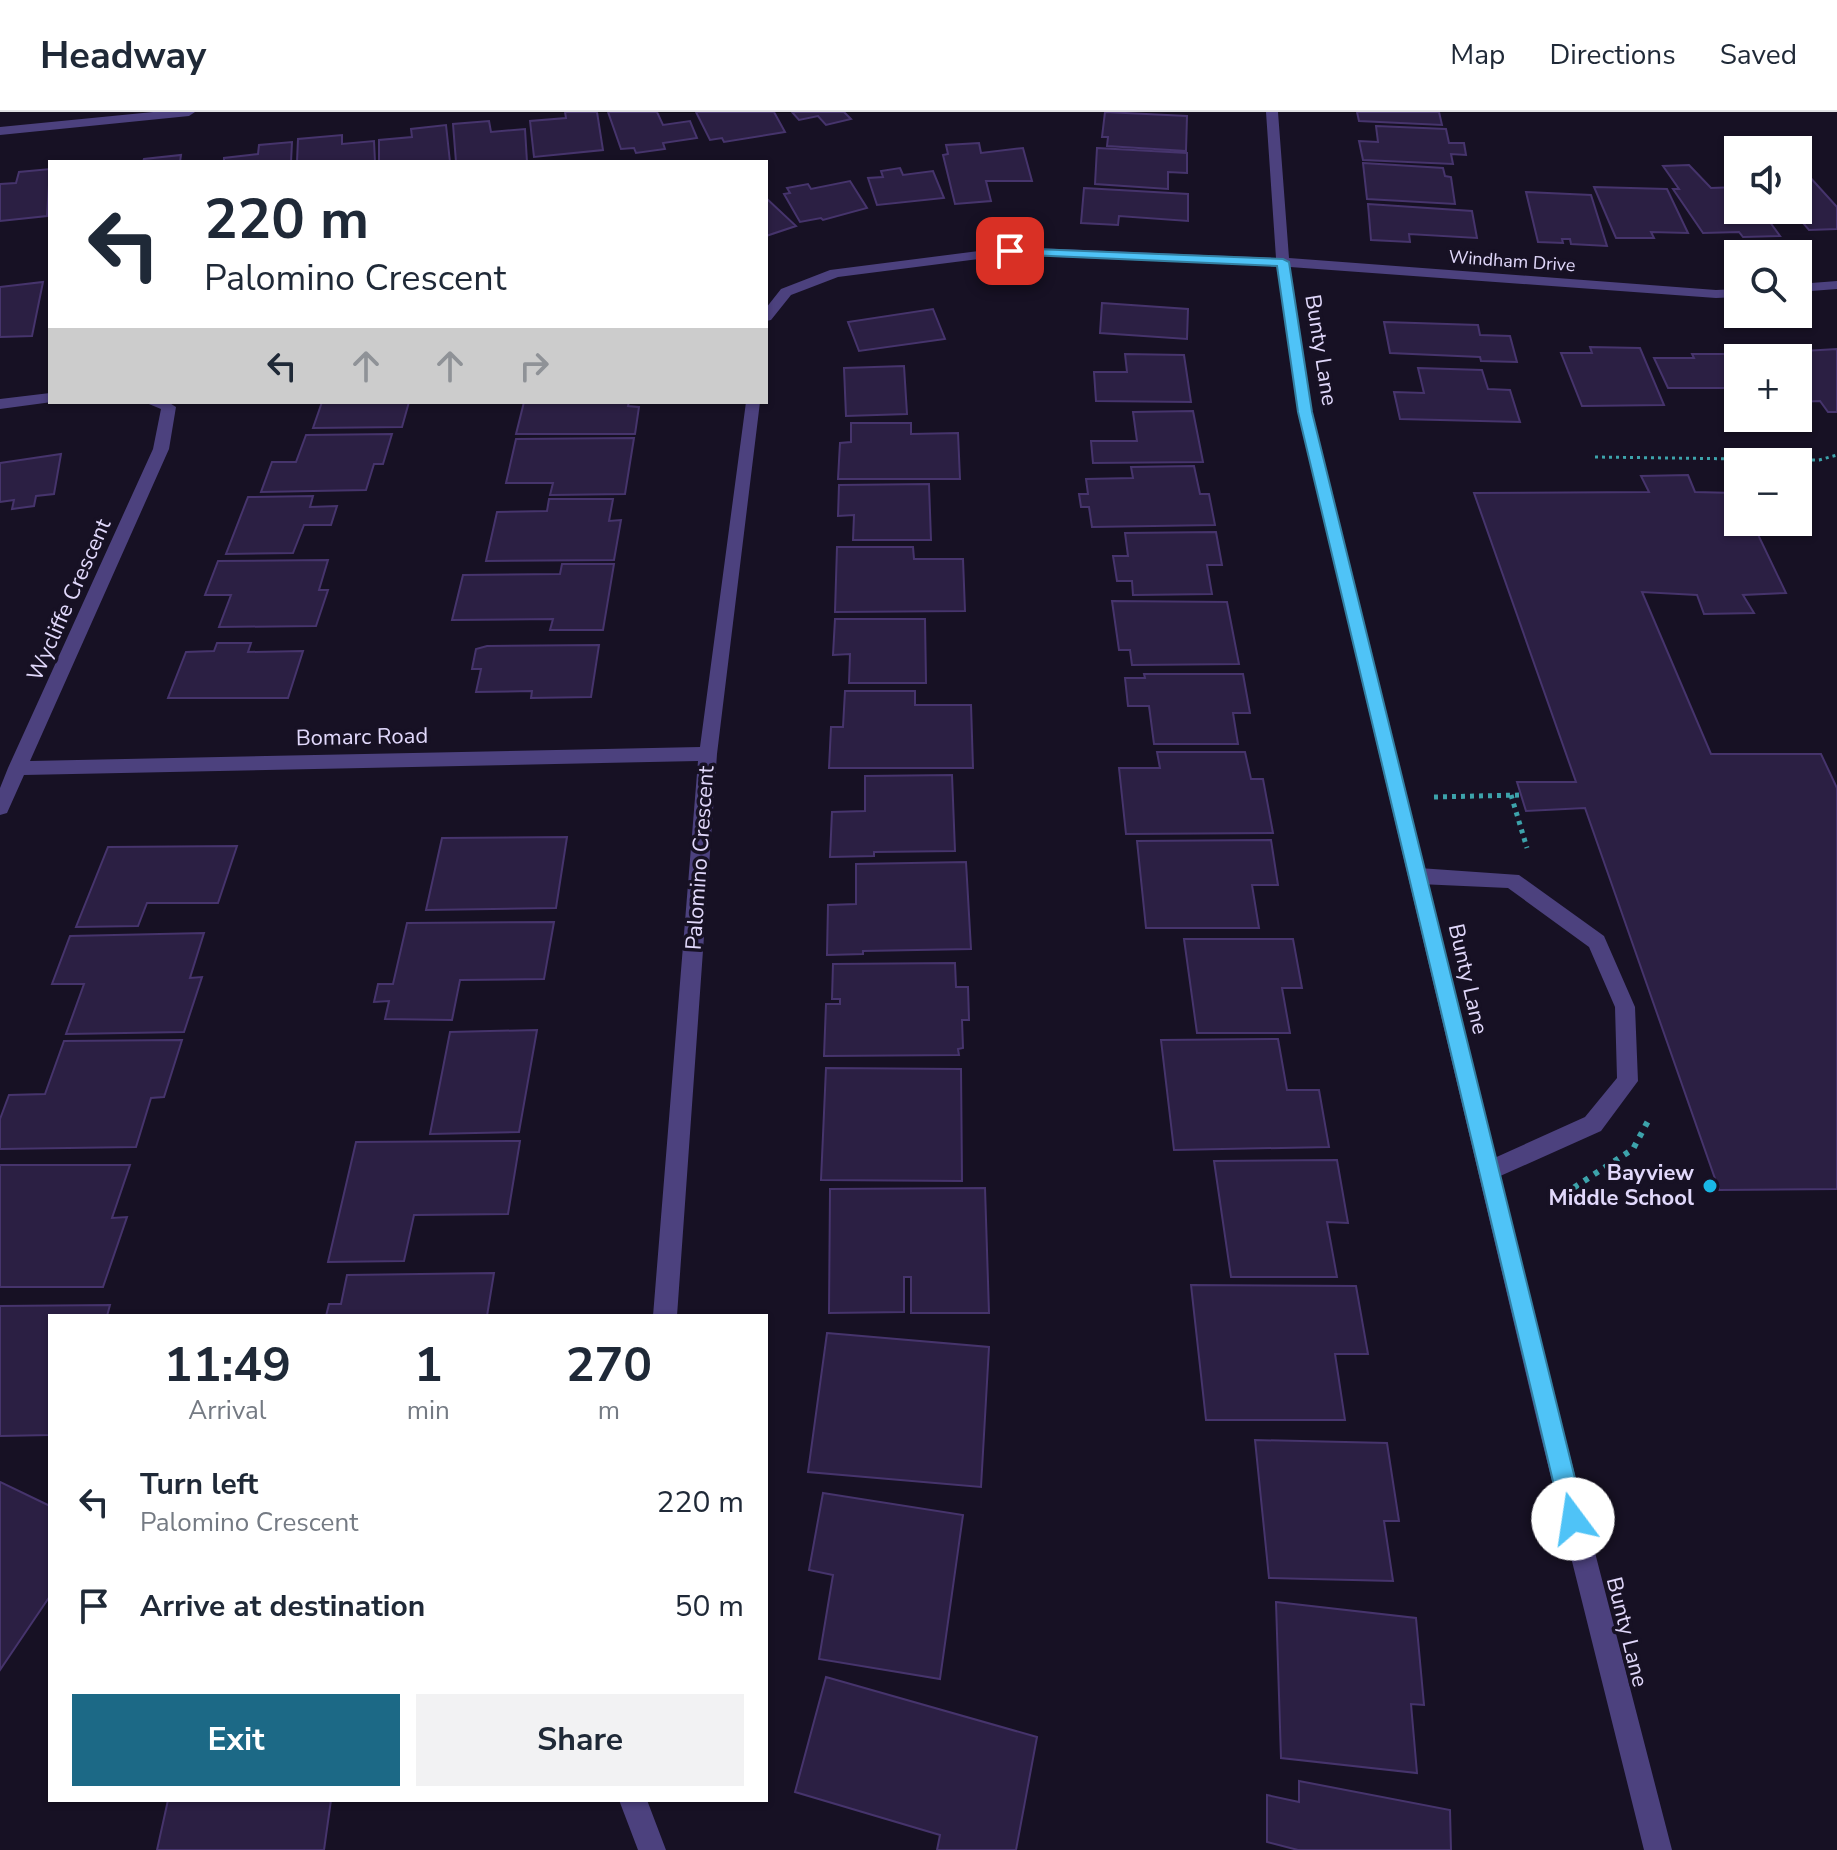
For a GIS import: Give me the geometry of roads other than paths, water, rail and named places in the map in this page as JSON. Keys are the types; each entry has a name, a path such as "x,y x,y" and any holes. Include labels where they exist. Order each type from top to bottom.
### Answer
{"street":[{"path":"0,131 189,112"},
{"name":"Bunty Lane","path":"1272,112 1283,262 1305,412 1658,1850"},
{"path":"768,314 786,292 835,273 1010,251 1283,262"},
{"name":"Windham Drive","path":"1283,262 1724,294"},
{"path":"1812,287 1837,285"},
{"path":"0,404 48,398"},
{"name":"Wycliffe Crescent","path":"0,808 161,449 169,407 158,404"},
{"name":"Palomino Crescent","path":"665,1314 708,754 753,404"},
{"name":"Bomarc Road","path":"17,768 708,754"},
{"path":"1419,876 1512,880 1597,942 1625,1007 1628,1081 1593,1124 1489,1171"},
{"path":"634,1802 652,1850"}],"place":[{"name":"Bayview Middle School","path":"1710,1186"}]}
